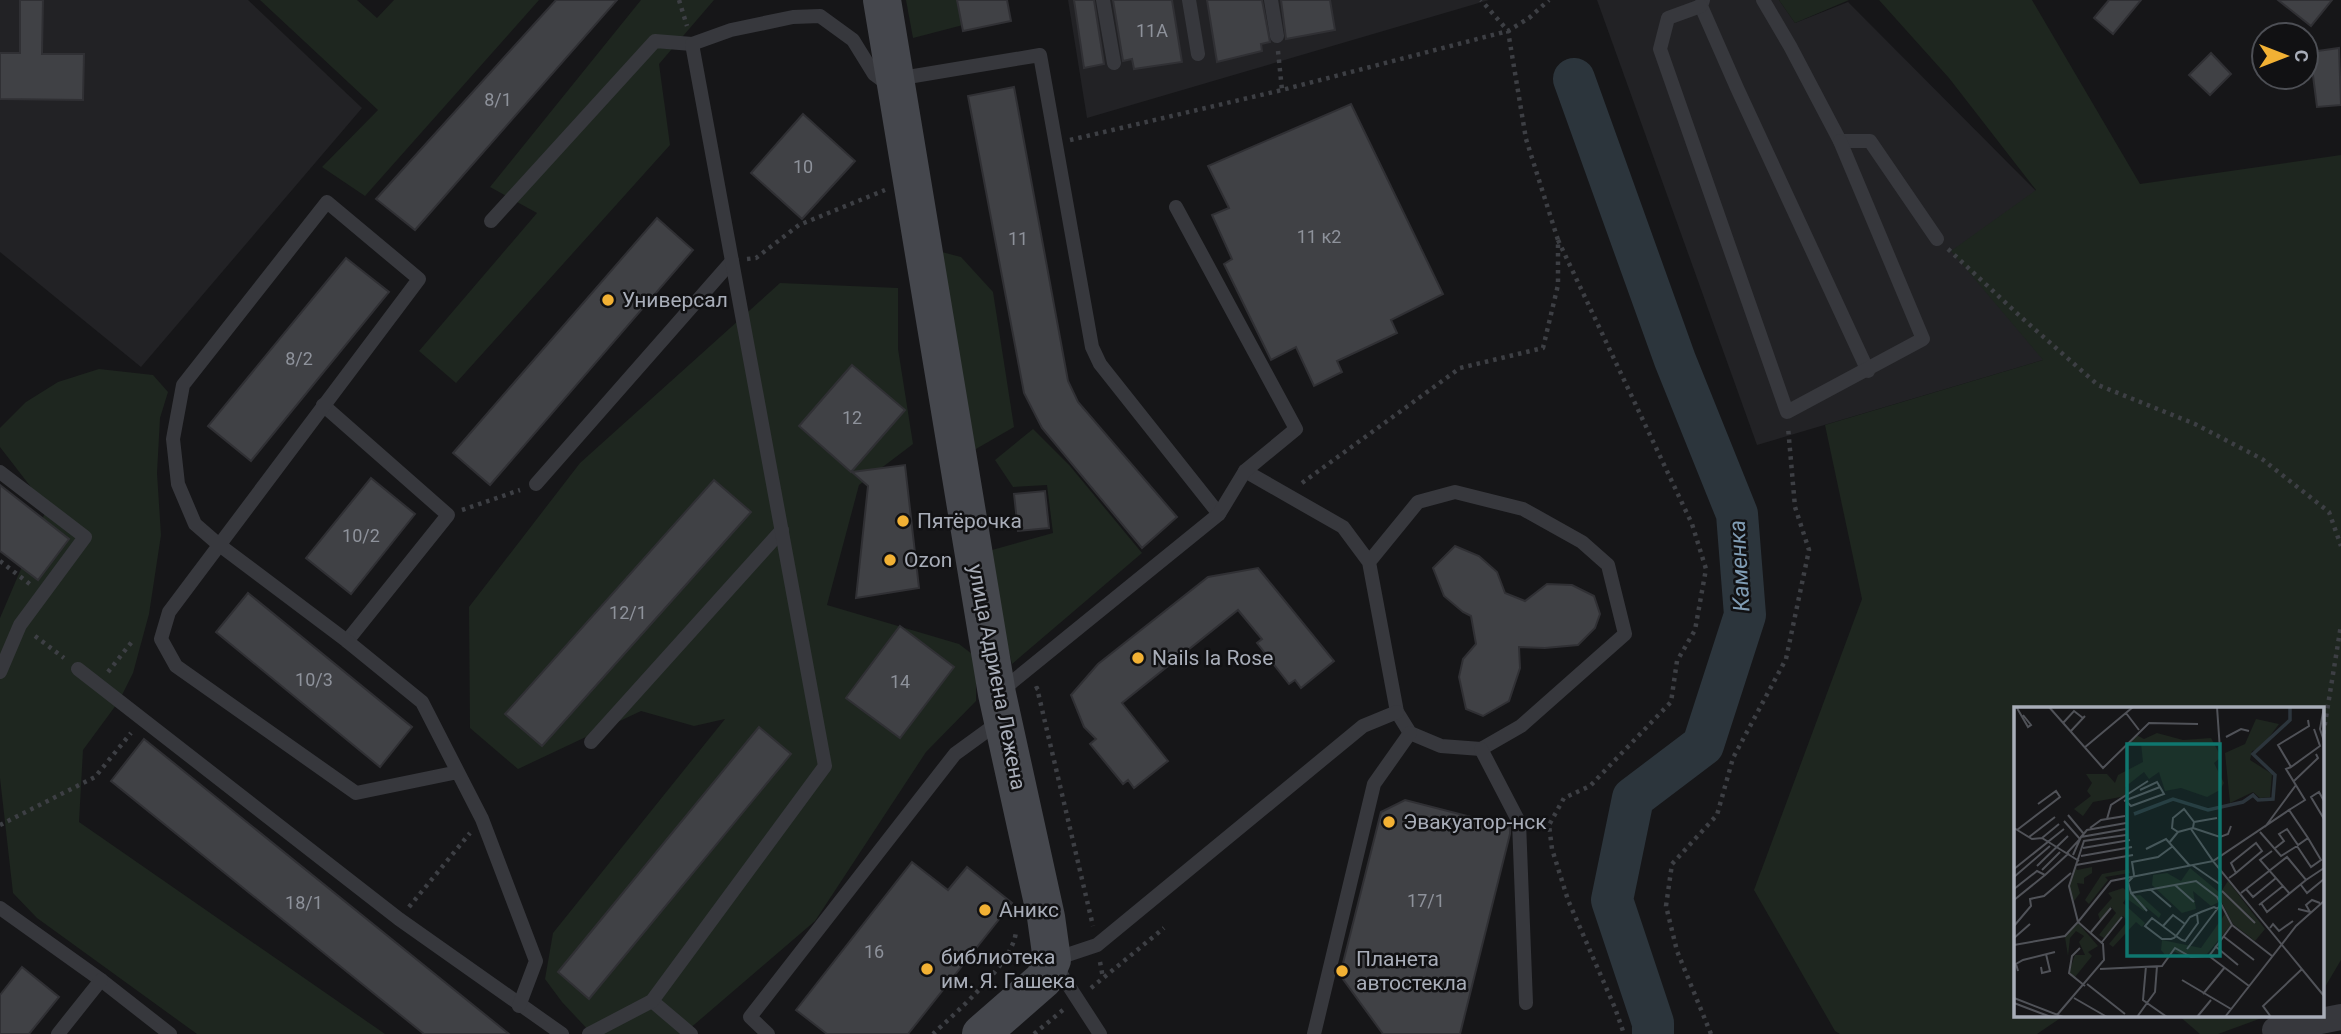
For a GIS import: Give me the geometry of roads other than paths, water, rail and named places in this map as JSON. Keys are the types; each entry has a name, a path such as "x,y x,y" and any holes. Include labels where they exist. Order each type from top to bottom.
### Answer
{"street":[{"name":"улица Адриена Лежена","path":"882,0 1009,702 1052,960"},
{"path":"981,1034 1044,979 1052,960"},
{"path":"2274,1030 2341,1017"}],"lane":[{"path":"1103,0 1114,63"},
{"path":"1189,0 1198,54"},
{"path":"1271,0 1277,36"},
{"path":"1763,0 1840,141 1923,339 1868,370 1787,412 1660,49 1668,18 1702,3 1737,88 1868,370"},
{"path":"491,221 655,41 692,44 743,27 793,17 820,16 853,40 874,74 896,85 1040,55 1092,347 1101,364 1219,514"},
{"path":"589,1034 652,1000 825,766 692,44"},
{"path":"1840,141 1870,142 1937,239"},
{"path":"457,772 356,793 176,666 161,639 169,612 218,544 419,279 327,202 183,385 173,439 178,484 195,524 218,544 348,641 422,702 482,819 536,961 519,1006"},
{"path":"768,1034 750,1017 955,754 1009,702 1219,514 1245,471 1296,429 1176,207"},
{"path":"536,484 732,261"},
{"path":"323,405 448,515 348,641"},
{"path":"1245,471 1343,527 1369,562 1397,712 1410,733 1441,746 1481,749 1521,726 1625,634 1608,565 1582,542 1523,509 1455,492 1418,502 1369,562"},
{"path":"0,472 85,537 20,625 0,672"},
{"path":"591,742 782,530"},
{"path":"78,669 400,919 562,1034"},
{"path":"1100,1034 1052,960 1097,945 1363,726 1397,712"},
{"path":"1314,1034 1374,784 1410,733"},
{"path":"1481,749 1519,822 1526,1003"},
{"path":"0,908 102,980 170,1034"},
{"path":"58,1034 102,980"},
{"path":"652,1000 691,1034"}],"waterway":[{"name":"Каменка","path":"1574,79 1675,360 1737,514 1745,615 1703,745 1633,798 1612,900 1653,1023 1653,1034"}],"place":[{"name":"Универсал","path":"608,300"},
{"name":"Пятёрочка","path":"903,521"},
{"name":"Ozon","path":"890,560"},
{"name":"Nails la Rose","path":"1138,658"},
{"name":"Эвакуатор-нск","path":"1389,822"},
{"name":"Аникс","path":"985,910"},
{"name":"библиотека им. Я. Гашека","path":"927,969"},
{"name":"Планета автостекла","path":"1342,971"}]}
